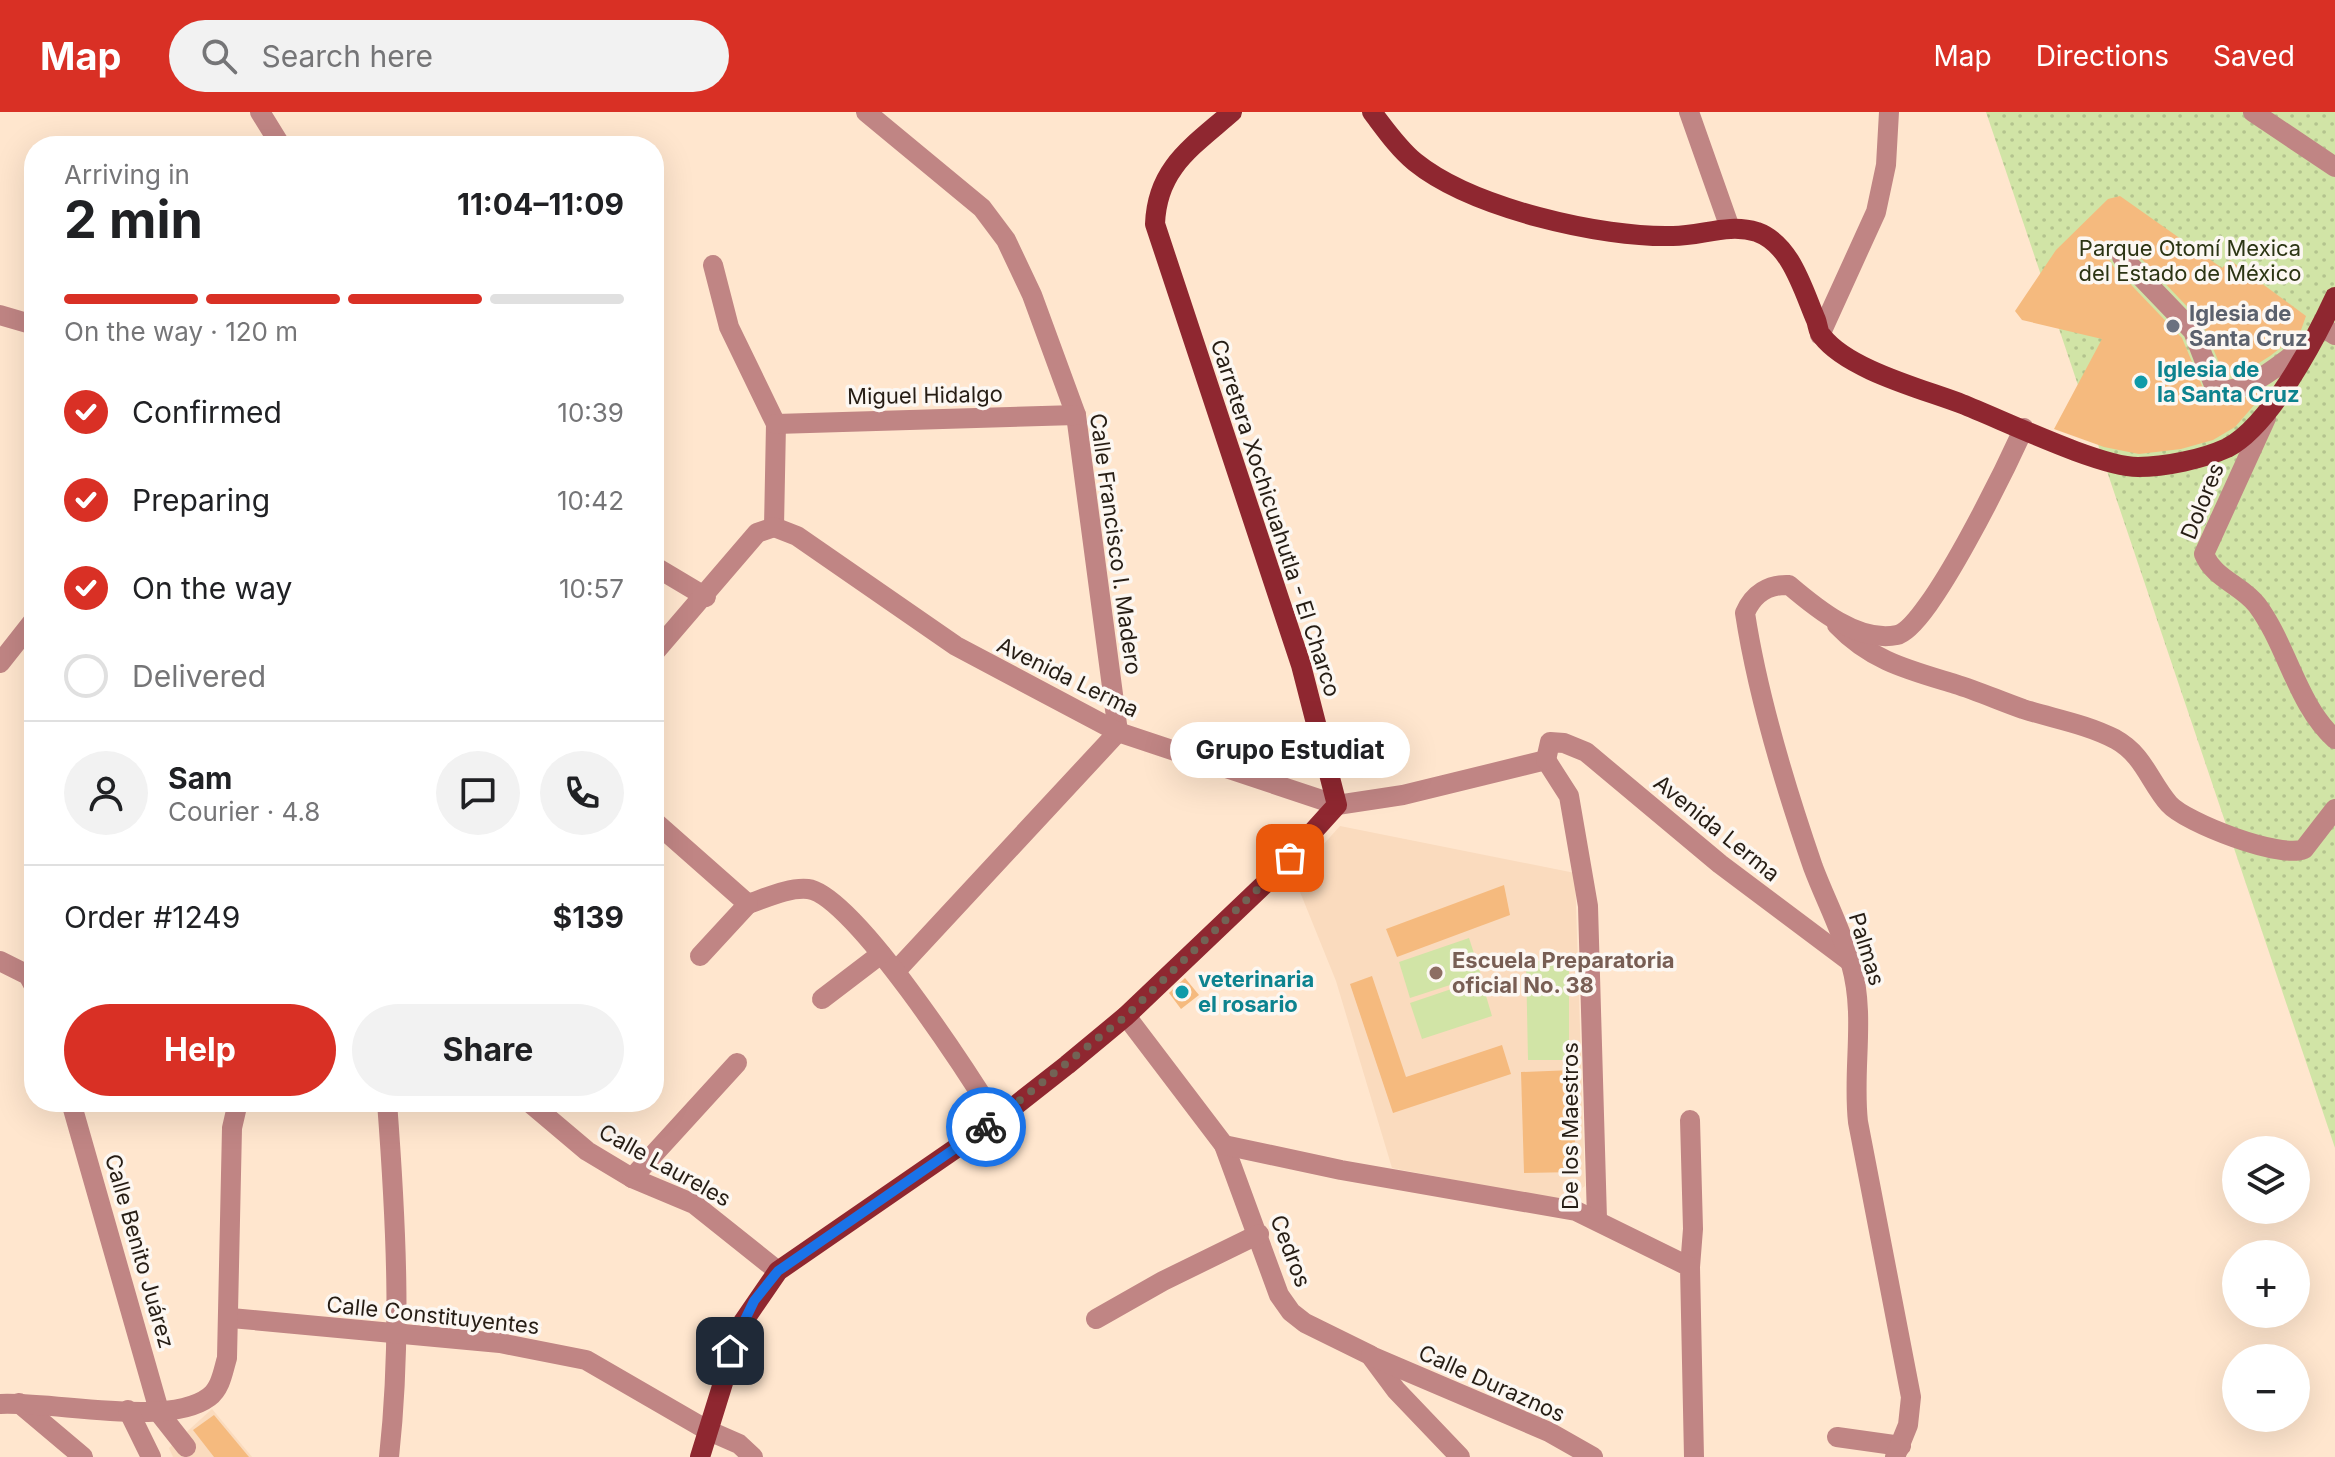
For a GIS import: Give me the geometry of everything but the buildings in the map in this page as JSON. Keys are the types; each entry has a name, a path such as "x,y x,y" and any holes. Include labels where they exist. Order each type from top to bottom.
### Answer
{"main road":[{"name":"Carretera Xochicuahutla - El Charco","path":"1232,112 1191,147 1166,177 1156,202 1155,224 1301,665 1337,805"},
{"path":"1372,112 1413,161 1453,185 1494,202 1570,225 1611,233 1675,236 1730,228 1758,232 1775,242 1786,255 1820,335 1857,363 2110,461 2138,467 2176,462 2228,447 2254,426 2322,335 2335,297"},
{"path":"700,1457 741,1325 778,1271 997,1120 1126,1016 1272,877 1337,805"}],"street":[{"path":"260,112 275,136"},
{"name":"Calle Francisco I. Madero","path":"866,112 982,208 1000,231 1032,295 1076,415 1118,732"},
{"path":"1689,112 1730,228"},
{"path":"1820,335 1876,212 1886,165 1889,112"},
{"path":"2259,113 2335,167"},
{"path":"2122,257 2193,331 2216,390 2232,392 2254,381 2322,335"},
{"path":"664,642 706,597 757,533 774,527 776,424 729,327 713,265"},
{"path":"0,315 24,322"},
{"name":"Dolores","path":"2281,390 2246,456 2240,481 2204,554 2217,573 2236,585 2257,605 2311,707 2335,739"},
{"name":"Miguel Hidalgo","path":"776,424 1076,415"},
{"name":"Palmas","path":"1828,614 1875,636 1907,631 1925,609 1971,533 2024,428"},
{"name":"Avenida Lerma","path":"774,527 797,536 995,670 1118,732 1337,805 1403,795 1546,760 1550,742 1564,743 1586,752 1720,864 1851,962"},
{"path":"664,572 706,597"},
{"name":"Palmas","path":"1898,1451 1911,1397 1858,1122 1855,1096 1860,1011 1851,962 1795,814 1745,613 1755,597 1780,584 1789,585 1828,614 1863,650 1893,666 2027,710 2091,726 2141,757 2169,803 2201,823 2278,850 2297,852 2304,849 2335,809"},
{"path":"0,663 24,633"},
{"path":"896,971 1118,732"},
{"name":"De los Maestros","path":"1224,1145 1341,1170 1576,1211 1597,1219 1588,906 1569,796 1546,760"},
{"path":"664,830 748,904"},
{"path":"700,956 748,904 792,891 807,889 819,893 896,971 958,1056 997,1120"},
{"path":"822,999 881,954"},
{"path":"1,962 24,973"},
{"name":"Cedros","path":"1126,1016 1224,1145 1279,1295 1291,1312 1370,1355 1396,1390 1460,1457"},
{"path":"632,1178 737,1063"},
{"name":"Calle Benito Juárez","path":"74,1112 160,1414"},
{"path":"10,1404 160,1414 195,1404 211,1396 219,1386 227,1358 231,1318 232,1128 236,1112"},
{"path":"388,1112 395,1213 397,1331 389,1457"},
{"name":"Calle Laureles","path":"541,1112 587,1151 632,1178 694,1204 778,1271"},
{"path":"1690,1120 1694,1457"},
{"path":"1597,1219 1690,1267"},
{"path":"1096,1319 1163,1281 1259,1234"},
{"name":"Calle Constituyentes","path":"231,1318 397,1331 500,1343 586,1360 707,1430 739,1444 753,1457"},
{"name":"Calle Duraznos","path":"1370,1355 1549,1432 1593,1457"},
{"path":"10,1404 83,1457"},
{"path":"128,1410 151,1457"},
{"path":"160,1414 186,1447"},
{"path":"1837,1437 1898,1451"}],"shaded area":[{"path":"1340,826 1575,873 1585,1186 1564,1201 1392,1168 1336,981 1294,877"},
{"path":"212,1409 252,1457 173,1457 169,1448"}],"green space":[{"name":"Parque Otomí Mexica del Estado de México","path":"1986,112 2335,112 2335,1148"},
{"path":"1469,938 1481,975 1410,998 1399,962"},
{"path":"1569,959 1569,1060 1528,1060 1526,962"},
{"path":"1481,979 1492,1016 1422,1039 1410,1003"}],"way so far":[{"path":"986,1127 1126,1016 1290,858"}],"place":[{"name":"Iglesia de Santa Cruz","path":"2173,326"},
{"name":"Iglesia de la Santa Cruz","path":"2141,382"},
{"name":"Grupo Estudiat","path":"1290,858"},
{"name":"Escuela Preparatoria oficial No. 38","path":"1436,973"},
{"name":"veterinaria el rosario","path":"1182,992"}],"route":[{"path":"730,1351 754,1301 778,1271 986,1127"}]}
